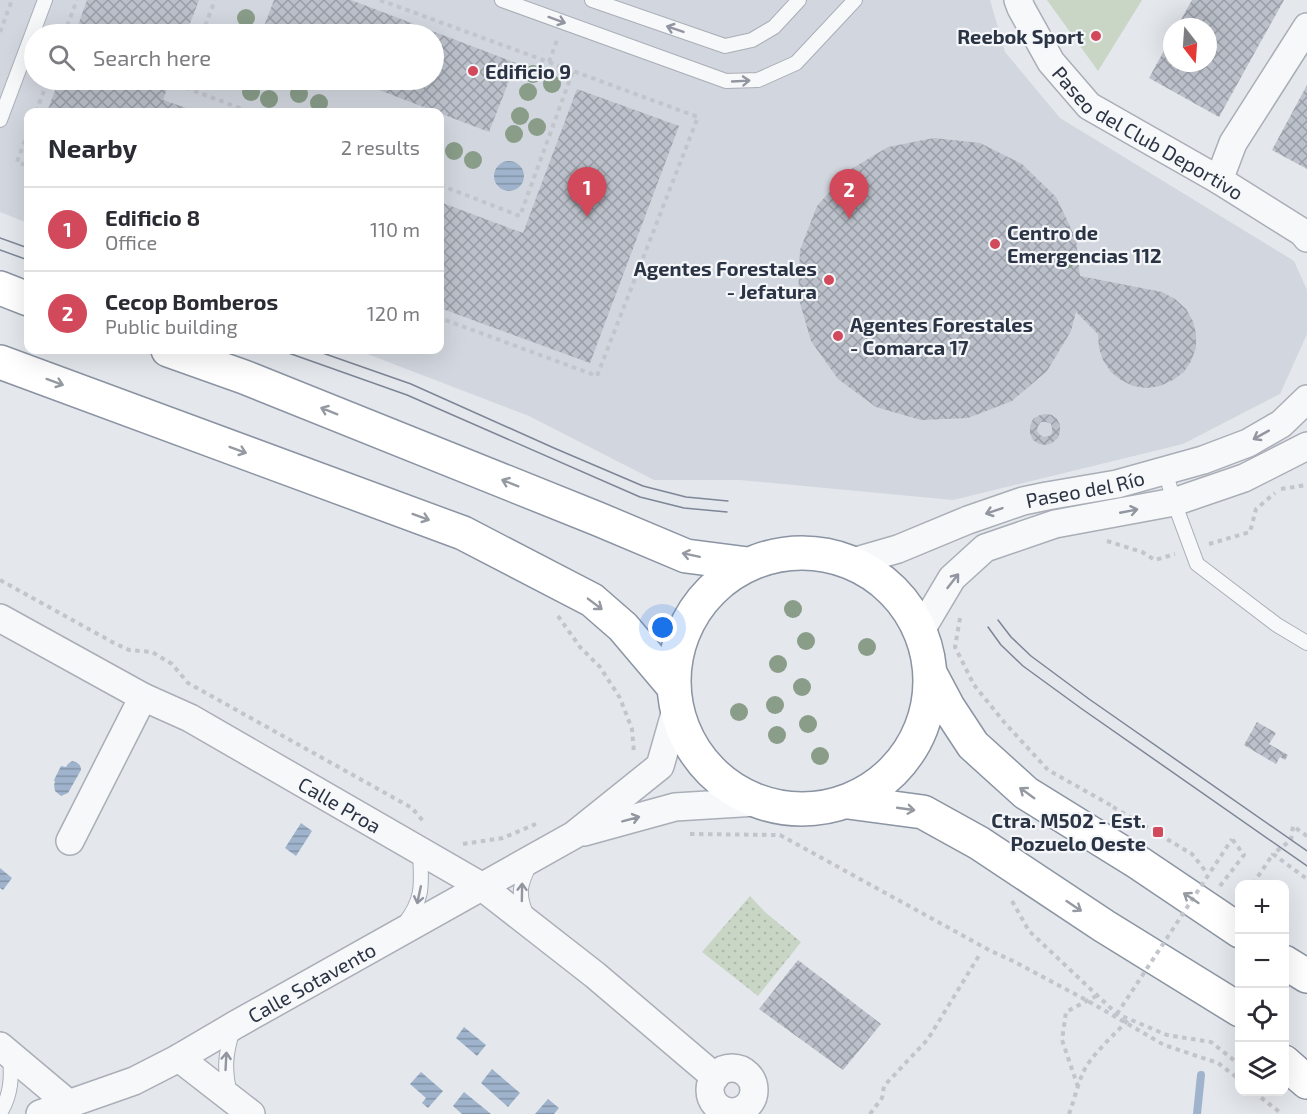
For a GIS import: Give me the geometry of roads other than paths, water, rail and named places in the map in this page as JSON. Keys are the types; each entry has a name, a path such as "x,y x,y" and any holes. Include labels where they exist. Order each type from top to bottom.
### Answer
{"highway":[{"path":"0,288 24,297"},
{"path":"179,354 244,377 686,556 748,564"},
{"path":"0,362 463,533 592,600 623,627 674,698 692,749 720,781 757,802 787,810 818,809 848,802 883,782 910,752 927,715 932,675"},
{"path":"674,698 677,649 692,614 717,585 748,564 783,554 819,553 853,562 881,579 905,602 921,630 932,675 948,707 973,745 1026,793 1139,863 1235,928"},
{"path":"848,802 923,812 979,843 1104,926 1235,1007"},
{"path":"1289,965 1307,976"},
{"path":"1204,987 1235,1016"},
{"path":"1289,1042 1307,1053"},
{"path":"1289,1066 1307,1082"}],"street":[{"name":"Paseo del Club Deportivo","path":"1018,0 1051,62 1089,106 1219,180 1302,232 1307,238"},
{"name":"Paseo del Club Deportivo","path":"1219,180 1229,151 1307,27"},
{"name":"Paseo del Río","path":"853,562 898,549 968,520 1023,501 1117,484 1203,460 1248,443 1281,424 1307,399"},
{"name":"Paseo del Río","path":"921,630 952,578 985,548 1055,524 1174,502 1244,478 1307,446"},
{"name":"Calle Proa","path":"0,618 143,697 190,718 481,886 595,975 715,1077"},
{"path":"70,841 143,697"},
{"name":"Calle Sotavento","path":"40,1114 134,1081 179,1058 574,835 660,766 674,698"},
{"name":"Calle Sotavento","path":"574,835 675,807 757,802"},
{"path":"5,1050 69,1104"},
{"path":"179,1058 241,1106"},
{"path":"730,1069 742,1071 751,1079 754,1096 760,1108 725,1113 711,1097 711,1086 715,1077 719,1072 730,1069"}],"lane":[{"path":"36,24 45,0"},
{"path":"502,0 726,81 758,80 796,63 855,0"},
{"path":"592,0 725,46 752,40 774,27 799,0"},
{"path":"0,120 24,56"},
{"path":"1166,470 1174,502 1197,564 1277,625 1307,643"},
{"path":"398,933 416,909 421,888 420,851"},
{"path":"531,926 521,901 520,889 523,877 533,858"},
{"path":"235,1025 226,1054 226,1076 241,1106"},
{"path":"0,1113 10,1092 12,1073 5,1050"}],"water":[{"path":"509,161 520,165 524,176 520,187 509,191 498,187 494,176 498,165"},
{"path":"72,761 80,766 81,770 68,793 61,796 55,791 54,780 61,766 66,767"},
{"path":"301,823 312,831 296,856 285,848"},
{"path":"0,868 12,878 3,890 0,888"},
{"path":"464,1027 486,1045 477,1056 456,1038"},
{"path":"492,1069 520,1093 508,1107 481,1083"},
{"path":"421,1072 443,1091 428,1108 422,1103 426,1098 410,1084"},
{"path":"464,1092 491,1114 462,1114 453,1106"},
{"path":"548,1099 559,1108 554,1114 535,1114"}],"waterway":[{"path":"1197,1114 1201,1075"}],"tram line":[{"path":"0,238 24,247"},
{"path":"0,250 24,259"},
{"path":"291,354 407,395 640,497 684,508 727,512"},
{"path":"325,354 411,384 643,486 686,497 728,501"},
{"path":"998,620 1011,637 1031,656 1307,851"},
{"path":"988,627 1001,645 1023,666 1307,866"}],"place":[{"name":"Reebok Sport","path":"1096,36"},
{"name":"Edificio 9","path":"473,71"},
{"name":"Edificio 8","path":"587,217"},
{"name":"Cecop Bomberos","path":"849,219"},
{"name":"Centro de Emergencias 112","path":"995,244"},
{"name":"Agentes Forestales - Jefatura","path":"829,280"},
{"name":"Agentes Forestales - Comarca 17","path":"838,336"},
{"name":"Ctra. M502 - Est. Pozuelo Oeste","path":"1158,832"}]}
